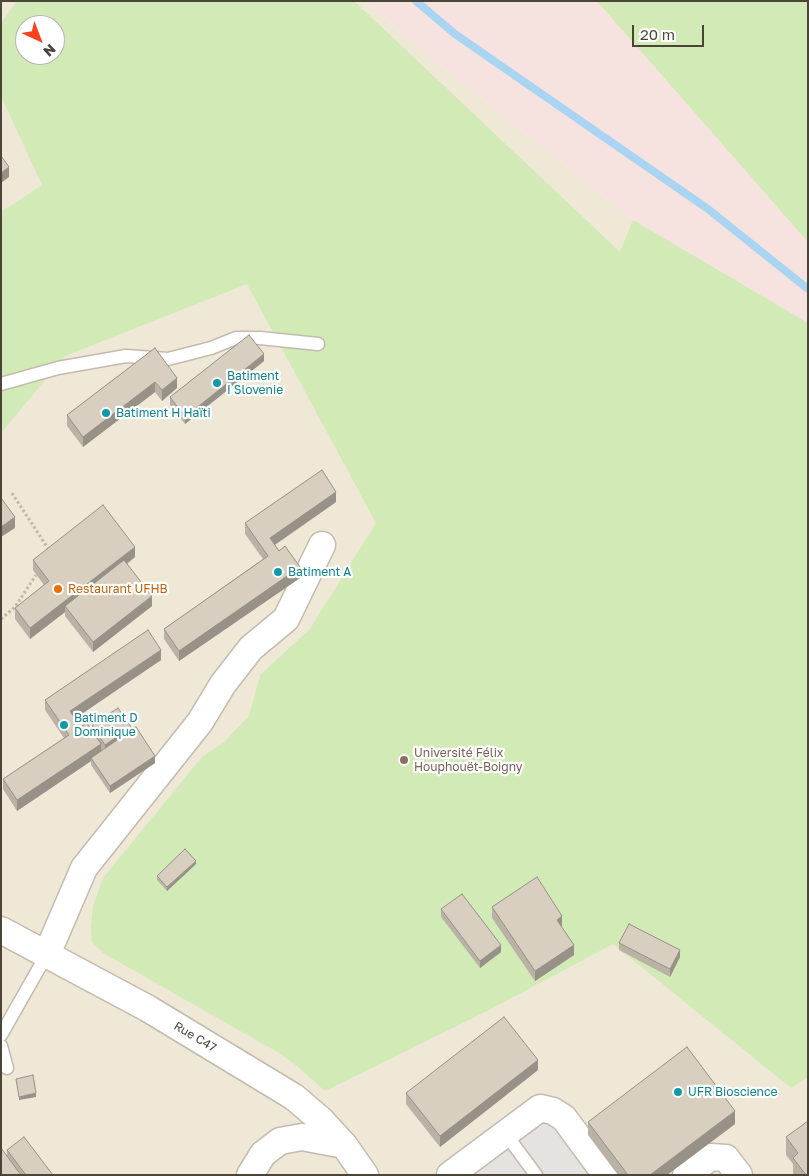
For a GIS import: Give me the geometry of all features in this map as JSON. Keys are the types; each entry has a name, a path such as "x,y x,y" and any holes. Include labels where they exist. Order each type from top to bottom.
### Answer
{"street":[{"path":"47,954 84,868 200,722 228,676 251,648 286,619 322,545"},
{"name":"Rue C47","path":"1,930 148,1008 294,1097 344,1145 365,1175"},
{"path":"459,1172 505,1133 540,1108 554,1111 564,1118 606,1175"},
{"path":"250,1175 263,1154 280,1140 302,1137 344,1145"},
{"path":"686,1175 711,1157 726,1158 739,1175"}],"lane":[{"path":"1,384 58,368 126,356 168,359 211,348 236,338 260,338 318,344"},
{"path":"1,1036 47,954"},
{"path":"1,1046 7,1068"},
{"path":"505,1133 536,1175"}],"path":[{"path":"12,493 52,555"},
{"path":"1,619 15,606 36,575"}],"shaded area":[{"name":"Université Félix Houphouët-Boigny","path":"1,1 366,1 443,68 633,220 808,345 808,1175 1,1175"},
{"path":"366,1 808,1 808,345 633,220 443,68"},
{"path":"544,1119 559,1122 598,1175 470,1175"}],"green space":[{"name":"Université Félix Houphouët-Boigny","path":"17,1 354,1 620,252 633,220 808,323 808,1077 791,1088 613,944 489,1010 325,1091 279,1053 103,953 92,942 93,906 103,878 202,757 223,743 249,716 260,675 310,629 376,523 247,284 65,356 1,433 1,212 42,185 1,96 1,23"},
{"path":"597,1 808,1 808,242"}],"building":[{"path":"1,156 9,167 1,173"},
{"name":"Batiment I Slovenie","path":"249,335 264,354 185,417 170,397"},
{"name":"Batiment H Haïti","path":"155,348 177,378 162,390 155,382 83,437 67,415"},
{"name":"Batiment A","path":"322,470 336,492 270,538 279,551 285,546 300,567 179,651 164,629 268,556 245,523"},
{"path":"1,498 15,517 1,527"},
{"path":"103,505 135,547 30,628 15,608 49,581 33,560"},
{"path":"124,560 152,596 93,642 65,606"},
{"name":"Batiment D Dominique","path":"148,630 161,650 70,711 80,727 87,723 101,744 17,800 3,779 69,735 45,700"},
{"path":"118,708 131,727 105,745 92,725"},
{"path":"136,727 155,756 110,786 91,758"},
{"path":"185,849 196,861 167,887 157,876"},
{"path":"537,877 562,916 557,920 574,945 535,971 492,907"},
{"path":"462,894 501,945 480,961 441,909"},
{"path":"629,924 680,950 670,969 619,943"},
{"path":"504,1017 538,1060 440,1136 406,1093"},
{"name":"UFR Bioscience","path":"687,1047 735,1111 650,1175 628,1175 588,1122"},
{"path":"33,1075 36,1093 19,1097 16,1079"},
{"path":"808,1121 808,1175 806,1175 793,1158 798,1153 786,1137"},
{"path":"24,1137 53,1175 26,1175 7,1150"},
{"path":"1,1148 21,1175 1,1175"}],"waterway":[{"path":"416,1 455,34 708,209 808,289"}],"place":[{"name":"Batiment I Slovenie","path":"217,383"},
{"name":"Batiment H Haïti","path":"106,413"},
{"name":"Batiment A","path":"278,572"},
{"name":"Restaurant UFHB","path":"58,589"},
{"name":"Batiment D Dominique","path":"64,725"},
{"name":"Université Félix Houphouët-Boigny","path":"404,760"},
{"name":"UFR Bioscience","path":"678,1092"}]}
